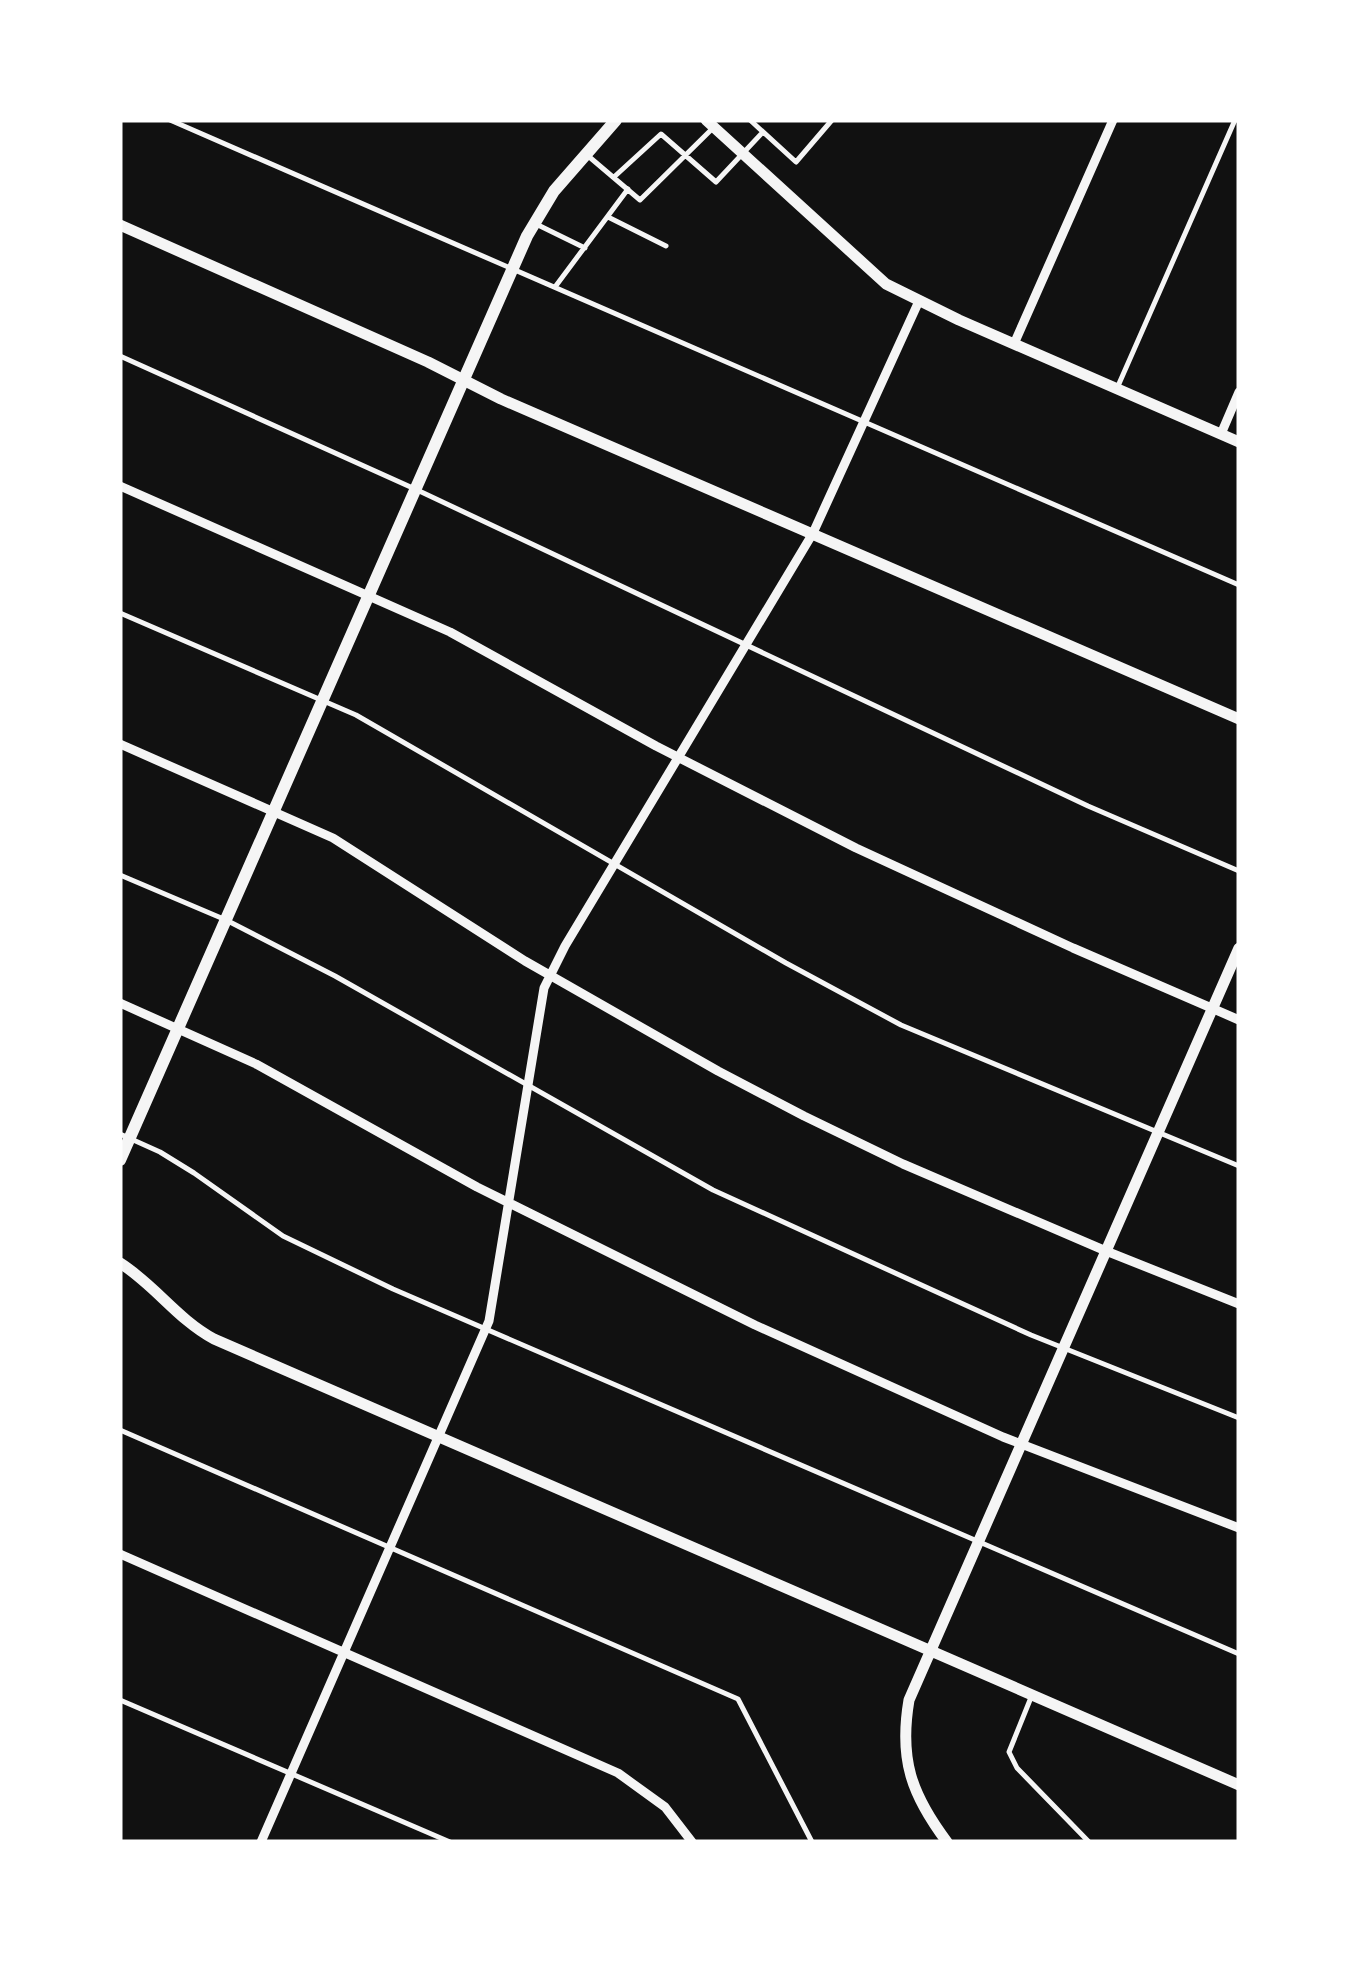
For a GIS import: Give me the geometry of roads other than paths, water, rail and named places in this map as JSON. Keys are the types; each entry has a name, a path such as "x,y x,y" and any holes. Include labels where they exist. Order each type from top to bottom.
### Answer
{"main road":[{"path":"120,1160 125,1136 179,1029 512,270 554,191 616,120"}],"street":[{"path":"1014,344 1113,120"},
{"path":"710,124 886,284 1239,442"},
{"path":"120,225 501,399 1239,718"},
{"path":"261,1842 486,1328 544,988 813,533 920,301"},
{"path":"1220,434 1239,392"},
{"path":"120,486 450,632 678,758 964,899 1239,1020"},
{"path":"120,744 333,838 550,975 804,1116 903,1164 1239,1304"},
{"path":"941,1840 914,1792 905,1748 909,1700 1239,948"},
{"path":"120,1003 256,1064 508,1202 754,1325 1022,1444 1239,1528"},
{"path":"120,1263 148,1282 179,1316 200,1332 1239,1785"},
{"path":"120,1554 618,1773 665,1807 692,1842"}],"lane":[{"path":"170,120 1239,585"},
{"path":"750,120 796,162 832,120"},
{"path":"1116,389 1235,120"},
{"path":"585,154 640,200 686,155 710,124"},
{"path":"614,177 661,134 716,182 763,132"},
{"path":"555,288 628,190"},
{"path":"608,217 666,246"},
{"path":"535,224 585,248"},
{"path":"120,356 415,488 1088,806 1239,871"},
{"path":"120,613 320,703 356,715 901,1025 1239,1166"},
{"path":"120,875 226,920 335,976 713,1190 1064,1349 1239,1418"},
{"path":"125,1136 194,1173 283,1236 1239,1654"},
{"path":"120,1430 738,1699 812,1842"},
{"path":"1032,1695 1010,1752 1018,1768 1088,1842"},
{"path":"120,1700 450,1842"}]}
